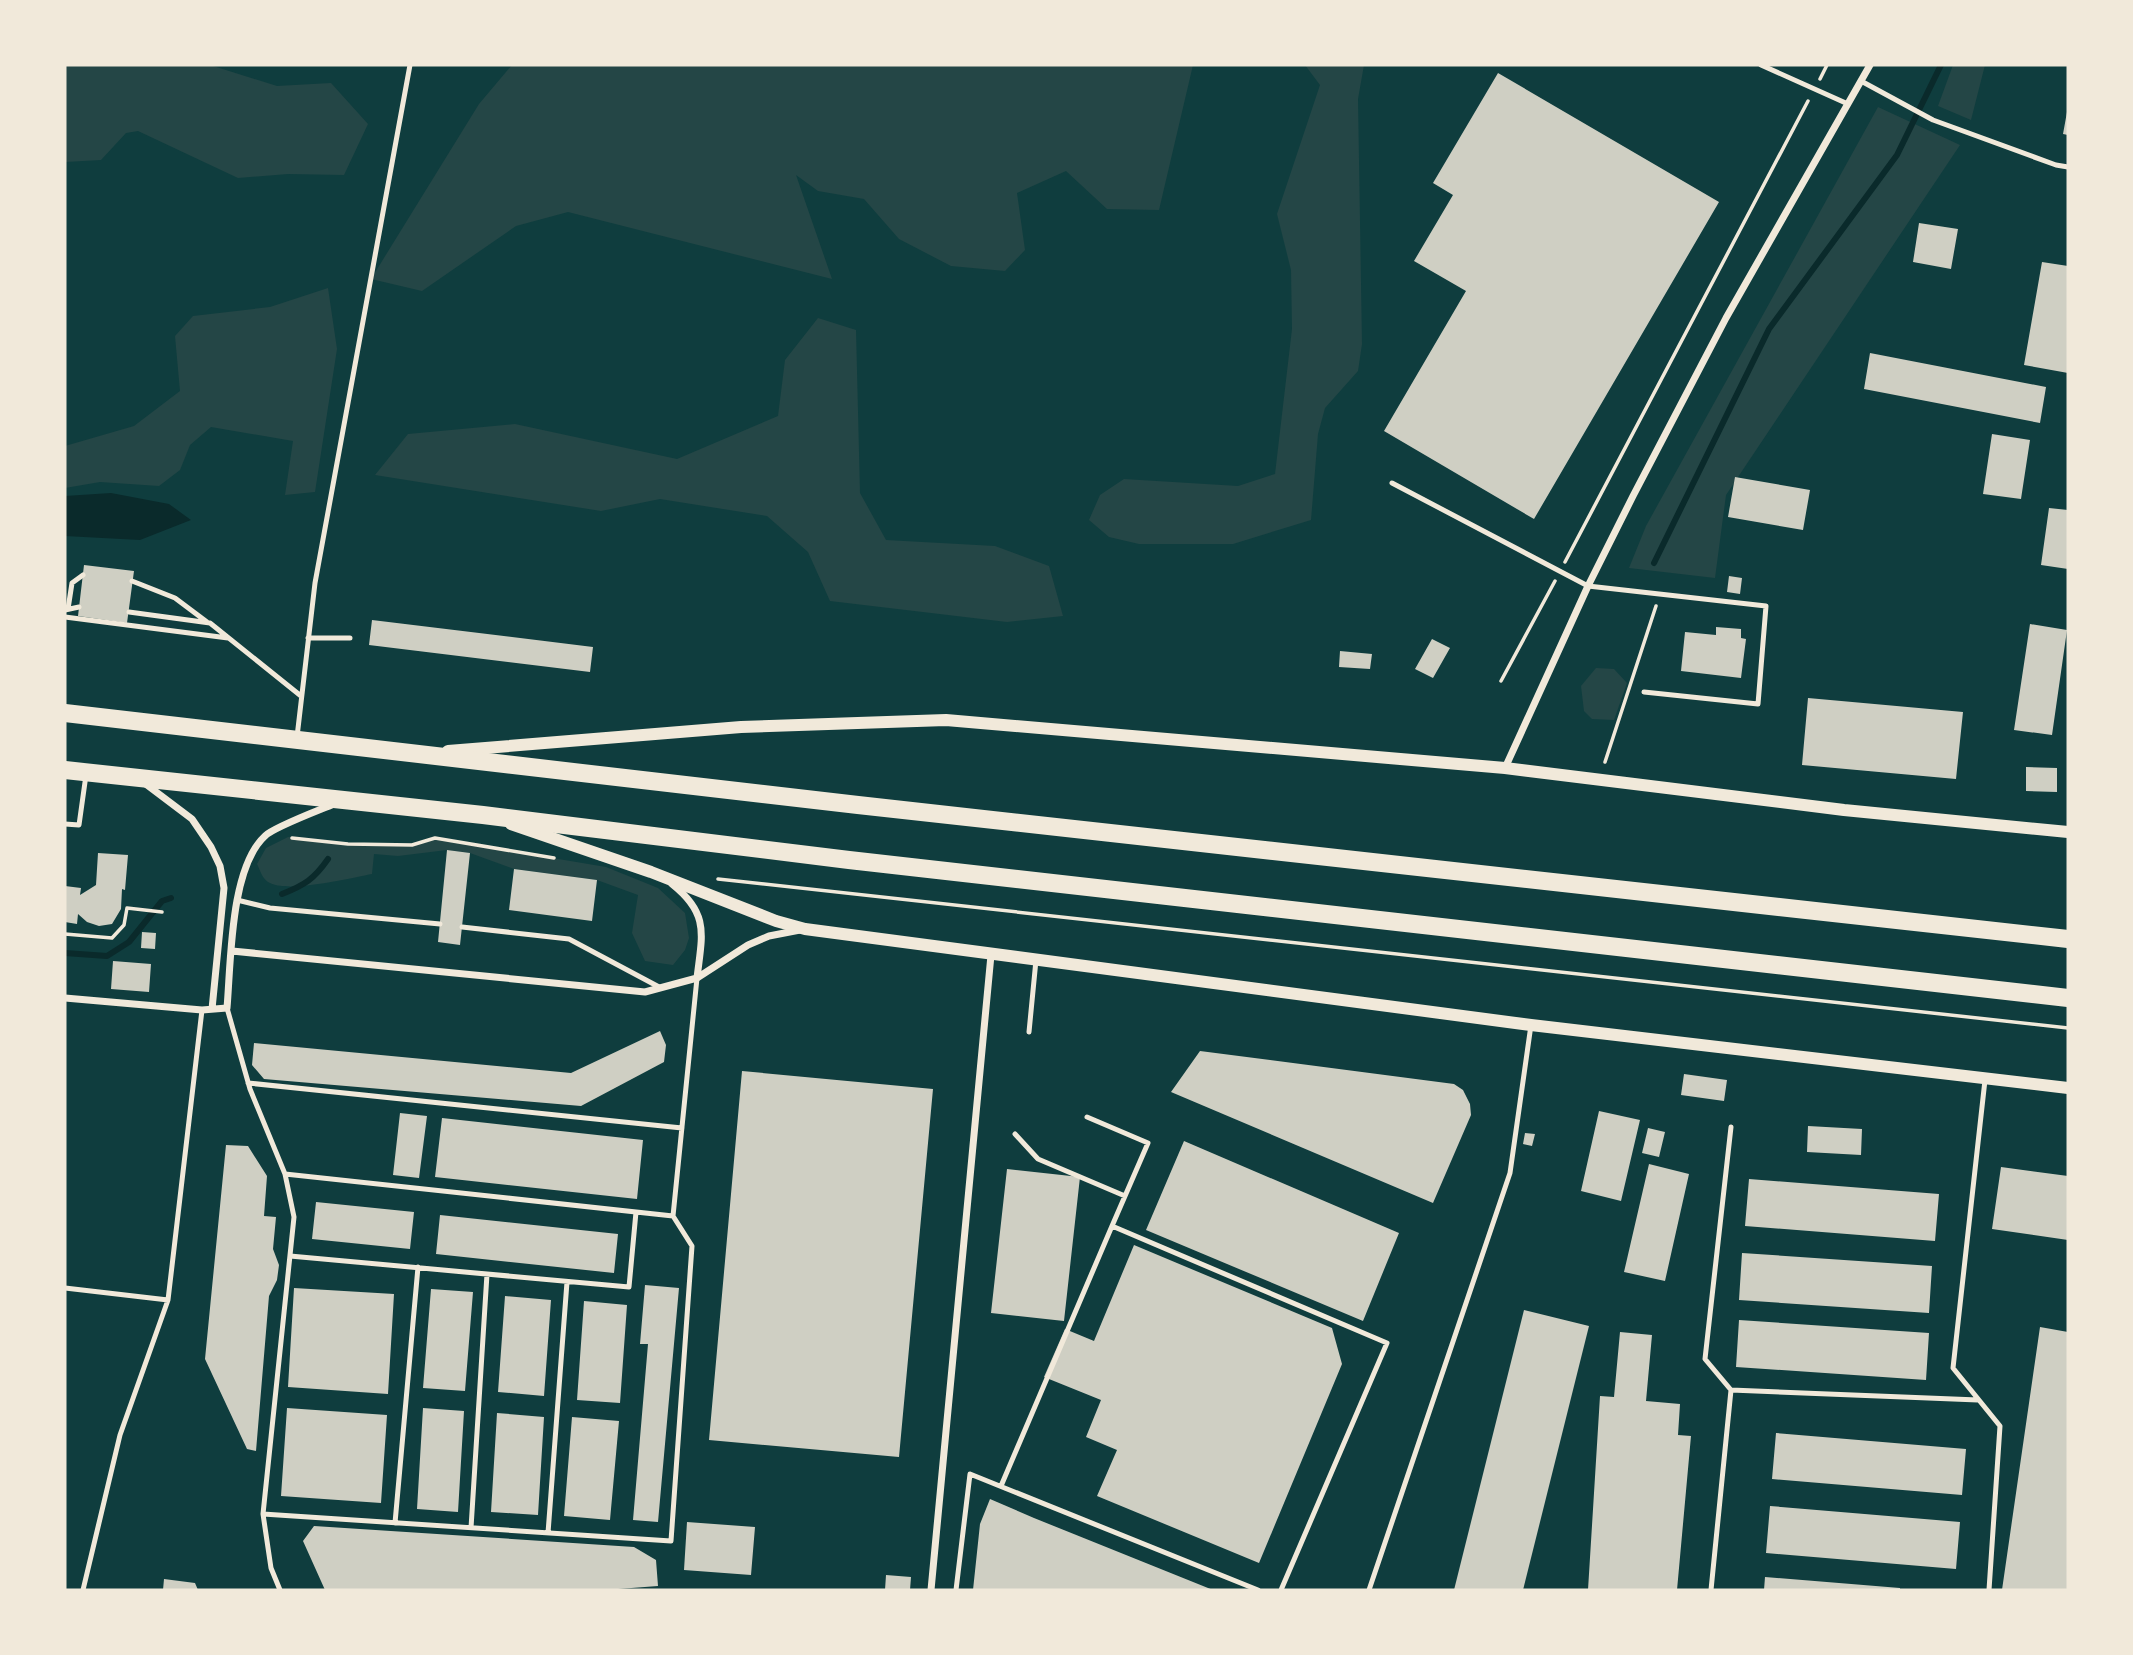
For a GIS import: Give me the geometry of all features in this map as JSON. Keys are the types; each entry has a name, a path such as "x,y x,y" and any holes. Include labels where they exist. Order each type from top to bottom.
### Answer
{"highway":[{"path":"65,713 2068,939"},
{"path":"65,770 344,799 849,860 2068,999"}],"street":[{"path":"1505,768 1588,586 1726,318 1870,65"},
{"path":"416,754 741,727 946,720 1505,768 1844,810 2068,832"},
{"path":"134,776 192,819 220,866 224,888 212,1009"},
{"path":"65,998 202,1010 227,1008 237,900 244,872 266,835 344,799"},
{"path":"483,815 664,877 743,909 804,929 1531,1024 2068,1088"},
{"path":"664,877 685,894 699,915 702,932 697,978"},
{"path":"232,951 645,992 697,978 748,945 769,936 804,929"},
{"path":"931,1590 991,955"}],"lane":[{"path":"296,740 317,570 410,65"},
{"path":"1761,65 1848,104"},
{"path":"1861,81 1933,120 2068,167"},
{"path":"1392,483 1588,586 1766,606 1758,704 1644,692"},
{"path":"79,607 66,610 72,583 83,575"},
{"path":"132,580 175,598 301,696"},
{"path":"129,612 210,623"},
{"path":"65,617 228,638"},
{"path":"308,638 350,638"},
{"path":"65,824 79,825 87,772"},
{"path":"237,900 270,908 440,925"},
{"path":"462,927 569,939 661,988"},
{"path":"1029,1032 1036,960"},
{"path":"263,1514 671,1541 692,1246 673,1216 697,978"},
{"path":"227,1008 248,1083 285,1174 294,1217 263,1514 271,1568 280,1590"},
{"path":"83,1590 120,1435 168,1300 202,1010"},
{"path":"1369,1590 1510,1172 1531,1024"},
{"path":"1985,1077 1953,1368 2000,1426 1989,1590"},
{"path":"248,1083 682,1128"},
{"path":"1001,1486 1148,1143 1087,1117"},
{"path":"1712,1590 1731,1390 1705,1359 1731,1127"},
{"path":"1015,1134 1038,1159 1125,1196"},
{"path":"285,1174 673,1216"},
{"path":"290,1256 629,1287 636,1212"},
{"path":"1112,1226 1387,1343 1281,1590"},
{"path":"395,1523 418,1267"},
{"path":"471,1528 487,1274"},
{"path":"548,1533 566,1282"},
{"path":"65,1288 168,1300"},
{"path":"1731,1390 1978,1400"},
{"path":"956,1590 970,1474 1258,1590"}],"path":[{"path":"1501,681 1827,65"},
{"path":"1605,762 1660,594"},
{"path":"266,835 348,844 412,845 435,838 567,861"},
{"path":"706,878 2068,1028"},
{"path":"65,934 112,938 124,925 127,908 162,912"}],"shaded area":[{"path":"65,65 210,65 277,86 331,83 368,124 344,175 288,174 238,178 138,131 126,133 101,160 65,162"},
{"path":"512,65 1193,65 1159,210 1107,209 1066,171 1017,193 1025,250 1005,271 951,266 899,239 864,199 818,191 796,175 832,279 568,212 516,226 422,291 371,279 479,104"},
{"path":"1305,65 1364,65 1358,99 1362,344 1358,371 1325,408 1318,434 1311,520 1233,544 1139,544 1109,537 1089,520 1100,495 1124,479 1238,486 1275,474 1292,329 1291,270 1277,214 1320,85"},
{"path":"1953,65 1985,65 1971,120 1938,106"},
{"path":"1878,107 1960,145 1726,495 1715,578 1629,568 1646,526"},
{"path":"328,288 337,349 315,492 285,495 293,441 211,427 190,445 180,470 159,486 100,482 65,488 65,446 134,426 180,391 175,336 193,316 270,307"},
{"path":"818,318 856,330 860,493 886,540 995,546 1049,566 1063,616 1007,622 830,601 808,552 767,516 660,499 601,511 375,475 408,434 515,424 677,459 778,416 785,360"},
{"path":"111,493 169,504 191,520 140,540 65,536 65,496"},
{"path":"1596,668 1614,669 1627,683 1614,720 1592,719 1584,711 1581,686"},
{"path":"288,837 380,845 435,838 606,867 658,888 685,913 689,938 685,950 673,965 645,961 632,933 638,895 597,880 514,869 470,853 447,850 398,856 374,854 372,874 303,886 268,882 257,864 266,848"}],"building":[{"path":"1498,73 1719,202 1534,519 1384,431 1466,291 1414,261 1453,195 1433,183"},
{"path":"2068,112 2068,135 2063,134"},
{"path":"1919,223 1958,229 1951,269 1913,262"},
{"path":"2042,262 2068,266 2068,373 2024,365"},
{"path":"1870,353 2046,387 2040,423 1864,389"},
{"path":"1992,434 2030,440 2021,499 1983,494"},
{"path":"1735,477 1810,490 1803,530 1728,517"},
{"path":"2049,508 2068,510 2068,569 2041,565"},
{"path":"84,565 134,571 127,623 78,616"},
{"path":"1729,576 1742,578 1740,594 1727,592"},
{"path":"372,620 593,647 590,672 369,645"},
{"path":"2030,624 2067,630 2052,735 2014,730"},
{"path":"1716,627 1741,629 1741,638 1746,639 1741,678 1681,671 1685,632 1716,635"},
{"path":"1432,639 1450,648 1433,678 1415,669"},
{"path":"1340,651 1372,654 1370,669 1339,667"},
{"path":"1808,698 1963,712 1956,779 1802,765"},
{"path":"2026,767 2057,768 2057,792 2026,791"},
{"path":"447,850 470,853 460,945 438,942"},
{"path":"98,853 128,855 121,909 112,924 99,926 87,922 78,914 77,924 65,922 65,886 81,888 80,895 96,885"},
{"path":"514,869 597,880 592,921 509,910"},
{"path":"142,932 156,933 155,949 141,948"},
{"path":"113,961 151,964 149,992 111,989"},
{"path":"660,1031 666,1045 664,1062 581,1106 264,1079 252,1065 254,1043 571,1073"},
{"path":"1200,1051 1454,1084 1463,1090 1470,1104 1471,1115 1433,1203 1171,1092"},
{"path":"742,1071 933,1089 899,1457 709,1440"},
{"path":"1684,1074 1727,1080 1724,1101 1681,1095"},
{"path":"1599,1111 1640,1120 1621,1201 1581,1191"},
{"path":"400,1113 427,1116 419,1178 393,1175"},
{"path":"442,1118 643,1140 637,1199 435,1177"},
{"path":"1808,1126 1862,1129 1861,1155 1807,1152"},
{"path":"1648,1128 1665,1132 1659,1157 1642,1153"},
{"path":"1525,1133 1535,1134 1532,1146 1523,1144"},
{"path":"1184,1141 1399,1233 1363,1321 1146,1230"},
{"path":"226,1145 248,1146 267,1176 264,1216 276,1217 273,1249 279,1265 277,1280 269,1296 256,1451 247,1449 205,1359"},
{"path":"1649,1164 1689,1174 1665,1281 1624,1272"},
{"path":"2001,1167 2068,1176 2068,1240 1992,1229"},
{"path":"1007,1169 1080,1177 1064,1321 991,1313"},
{"path":"1749,1179 1939,1194 1935,1241 1745,1226"},
{"path":"316,1202 414,1212 410,1249 312,1239"},
{"path":"440,1215 618,1234 614,1273 436,1254"},
{"path":"1134,1245 1332,1328 1342,1364 1259,1563 1097,1496 1117,1450 1086,1437 1101,1400 1044,1377 1065,1329 1094,1341"},
{"path":"1742,1253 1932,1266 1929,1313 1739,1300"},
{"path":"645,1285 679,1288 658,1522 633,1520 648,1344 640,1344"},
{"path":"294,1288 394,1294 388,1394 288,1387"},
{"path":"431,1289 473,1292 465,1391 423,1388"},
{"path":"505,1296 551,1300 544,1396 498,1392"},
{"path":"584,1301 627,1305 620,1403 577,1400"},
{"path":"1524,1310 1589,1326 1523,1590 1454,1590"},
{"path":"1739,1320 1929,1333 1926,1380 1736,1367"},
{"path":"2040,1327 2068,1332 2068,1590 2002,1590"},
{"path":"1620,1332 1652,1335 1646,1401 1680,1404 1678,1435 1691,1436 1677,1590 1588,1590 1600,1396 1614,1397"},
{"path":"287,1408 387,1415 381,1503 281,1496"},
{"path":"423,1408 464,1411 458,1512 417,1509"},
{"path":"497,1413 544,1417 538,1515 491,1512"},
{"path":"572,1417 619,1421 610,1520 564,1516"},
{"path":"1776,1433 1966,1449 1962,1495 1772,1479"},
{"path":"990,1499 1213,1590 973,1590 980,1524"},
{"path":"1770,1506 1960,1522 1956,1569 1766,1553"},
{"path":"687,1522 755,1527 751,1575 684,1570"},
{"path":"314,1526 634,1547 656,1560 658,1586 605,1590 325,1590 303,1541"},
{"path":"886,1575 911,1577 910,1590 885,1590"},
{"path":"1765,1577 1900,1588 1900,1590 1764,1590"},
{"path":"164,1579 195,1583 198,1590 163,1590"}],"waterway":[{"path":"1654,563 1769,329 1897,155 1941,65"},
{"path":"282,894 308,881 328,859"},
{"path":"65,953 107,956 129,942 162,901 171,898"}]}
